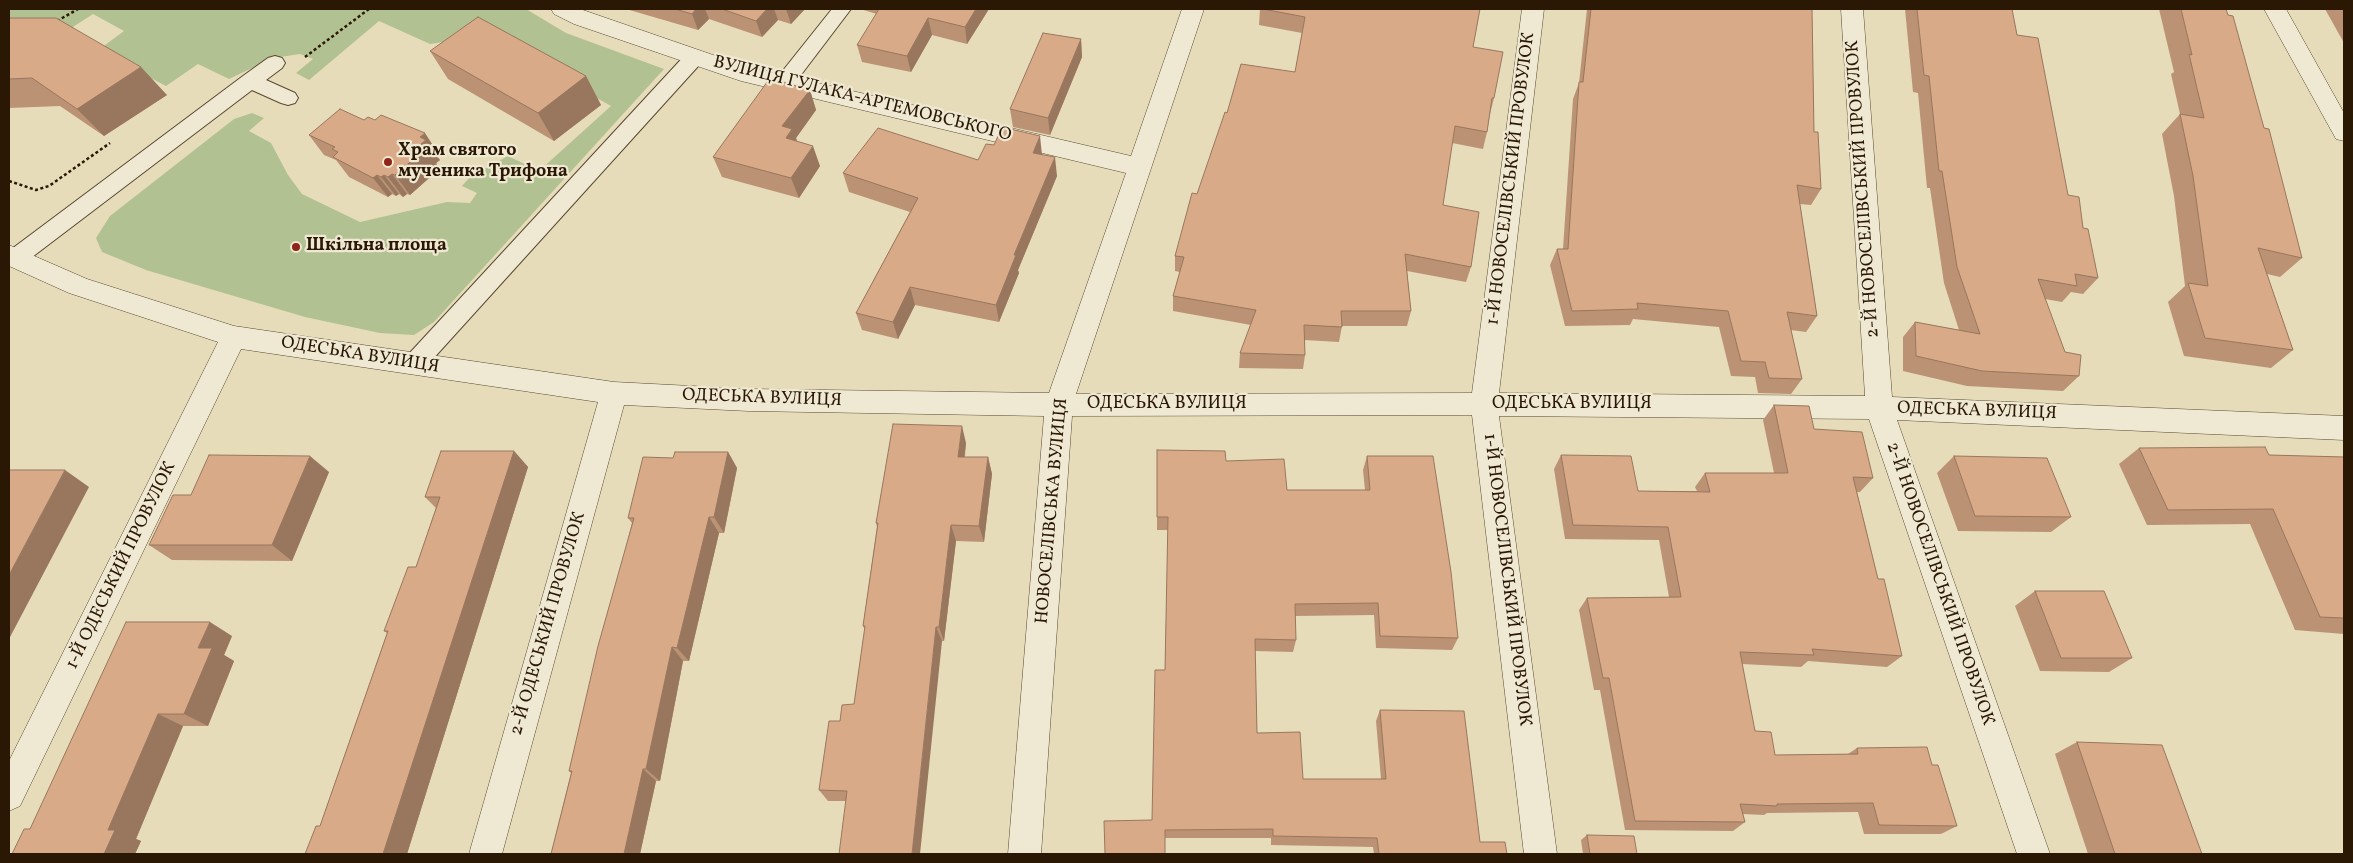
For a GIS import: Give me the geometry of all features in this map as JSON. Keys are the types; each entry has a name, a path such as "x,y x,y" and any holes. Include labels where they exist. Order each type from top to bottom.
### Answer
{"street":[{"name":"ВУЛИЦЯ ГУЛАКА-АРТЕМОВСЬКОГО","path":"562,9 582,19 741,74 1139,167"},
{"name":"НОВОСЕЛІВСЬКА ВУЛИЦЯ","path":"1024,854 1059,405 1193,9"},
{"name":"1-Й НОВОСЕЛІВСЬКИЙ ПРОВУЛОК","path":"1533,9 1484,404 1540,854"},
{"name":"2-Й НОВОСЕЛІВСЬКИЙ ПРОВУЛОК","path":"1852,9 1879,408 2033,854"},
{"path":"2274,9 2344,133"},
{"name":"ОДЕСЬКА ВУЛИЦЯ","path":"12,257 78,286 234,337 614,393 749,400 1059,405 1484,404 1879,408 2341,431"},
{"name":"1-Й ОДЕСЬКИЙ ПРОВУЛОК","path":"9,795 234,337"},
{"name":"2-Й ОДЕСЬКИЙ ПРОВУЛОК","path":"485,854 614,393"}],"lane":[{"path":"784,83 842,9"},
{"path":"414,364 694,58"},
{"path":"12,257 275,63"},
{"path":"250,81 288,98"}],"path":[{"path":"53,24 78,9"},
{"path":"275,63 303,58 369,9"}],"green space":[{"path":"9,9 526,9 566,33 664,69 434,322 414,335 380,333 305,317 146,270 102,252 96,238 110,216 234,119 252,113 264,118 249,131 271,143 288,175 302,194 360,222 447,202 470,203 477,193 462,186 470,177 508,156 539,171 611,106 494,40 479,40 458,31 443,42 430,44 379,21 309,80 296,73 313,59 300,54 273,58 229,79 198,64 166,86 103,53 105,45 124,31 93,14 62,34 9,52"}],"building":[{"path":"675,9 696,9 692,14"},
{"path":"722,9 767,9 756,21"},
{"path":"879,9 976,9 965,27 928,18 907,56 857,45"},
{"path":"1263,9 1480,9 1473,47 1503,52 1494,98 1492,98 1487,132 1455,126 1443,205 1479,212 1471,267 1405,254 1411,311 1341,311 1342,327 1304,325 1305,355 1240,353 1256,310 1173,296 1184,257 1175,256 1192,193 1197,194 1225,112 1227,113 1241,64 1295,72 1305,17"},
{"path":"1591,9 1812,9 1814,132 1818,132 1821,189 1797,185 1817,316 1787,312 1802,379 1769,378 1765,362 1741,361 1728,311 1637,303 1638,309 1572,311 1557,249 1568,249 1579,82 1583,82"},
{"path":"1917,9 2012,9 2017,35 2038,38 2068,195 2079,197 2083,228 2088,229 2098,278 2075,274 2077,286 2038,279 2065,352 2081,355 2079,376 1982,371 1916,356 1915,322 1980,334 1957,267 1942,171 1939,171 1929,76 1924,75"},
{"path":"2181,9 2226,9 2228,15 2233,16 2264,128 2269,129 2302,258 2258,248 2293,350 2205,338 2188,283 2208,286 2193,176 2180,114 2204,118"},
{"path":"478,17 586,76 538,113 430,51"},
{"path":"9,18 56,18 141,67 77,109 32,78 9,79"},
{"path":"1043,33 1081,39 1048,118 1010,109"},
{"path":"770,78 810,90 782,126 792,129 786,138 813,146 791,178 713,157"},
{"path":"340,109 364,120 368,117 375,120 381,115 425,133 420,137 426,140 421,144 424,146 420,150 423,151 395,175 392,174 388,177 384,175 381,177 377,175 373,178 333,157 338,152 332,149 335,147 309,135"},
{"path":"1002,127 1040,136 1033,153 1055,157 1014,255 1016,255 996,305 910,287 893,322 856,313 918,198 843,173 878,128 978,160 986,144 994,145"},
{"path":"1774,405 1809,406 1814,429 1862,432 1873,478 1853,477 1878,579 1884,579 1902,656 1812,649 1814,655 1740,652 1755,731 1771,732 1775,755 1858,754 1857,748 1927,747 1932,765 1938,765 1957,826 1879,825 1873,803 1777,804 1777,806 1740,804 1745,822 1635,821 1609,678 1603,678 1587,598 1681,597 1668,527 1573,525 1561,455 1631,456 1638,491 1710,492 1705,473 1788,473"},
{"path":"893,424 962,426 958,457 988,457 979,526 951,525 939,627 936,627 912,854 839,854 847,791 819,790 829,721 840,721 842,705 854,704 878,523 876,523"},
{"path":"2265,447 2269,455 2344,457 2344,618 2320,617 2273,509 2168,510 2139,448"},
{"path":"1157,450 1225,451 1226,461 1284,459 1287,490 1370,490 1367,456 1433,456 1451,572 1458,638 1380,636 1378,603 1295,604 1296,640 1255,639 1257,733 1300,732 1303,779 1386,779 1380,710 1464,711 1480,842 1505,842 1507,854 1379,854 1377,838 1273,836 1273,829 1165,830 1165,854 1105,854 1104,821 1152,820 1155,670 1165,670 1168,517 1157,517"},
{"path":"441,451 514,451 383,854 305,854 316,826 320,826 388,631 384,631 408,567 416,567 440,497 425,497"},
{"path":"675,452 728,452 714,517 709,517 677,648 672,647 646,769 643,769 624,854 551,854 572,771 569,771 598,646 634,518 628,518 643,457 673,458"},
{"path":"209,455 310,456 272,545 149,545 173,495 191,495"},
{"path":"1954,456 2047,458 2071,517 1975,516"},
{"path":"9,470 65,470 9,575"},
{"path":"2035,591 2104,591 2132,658 2061,658"},
{"path":"126,622 210,622 198,648 212,648 184,714 158,714 108,830 115,830 104,854 12,854 24,829 30,829"},
{"path":"2077,742 2162,745 2202,854 2115,854"},
{"path":"1587,835 1634,836 1637,854 1590,854"}],"place":[{"name":"Храм святого мученика Трифона","path":"388,162"},
{"name":"Шкільна площа","path":"296,247"}]}
